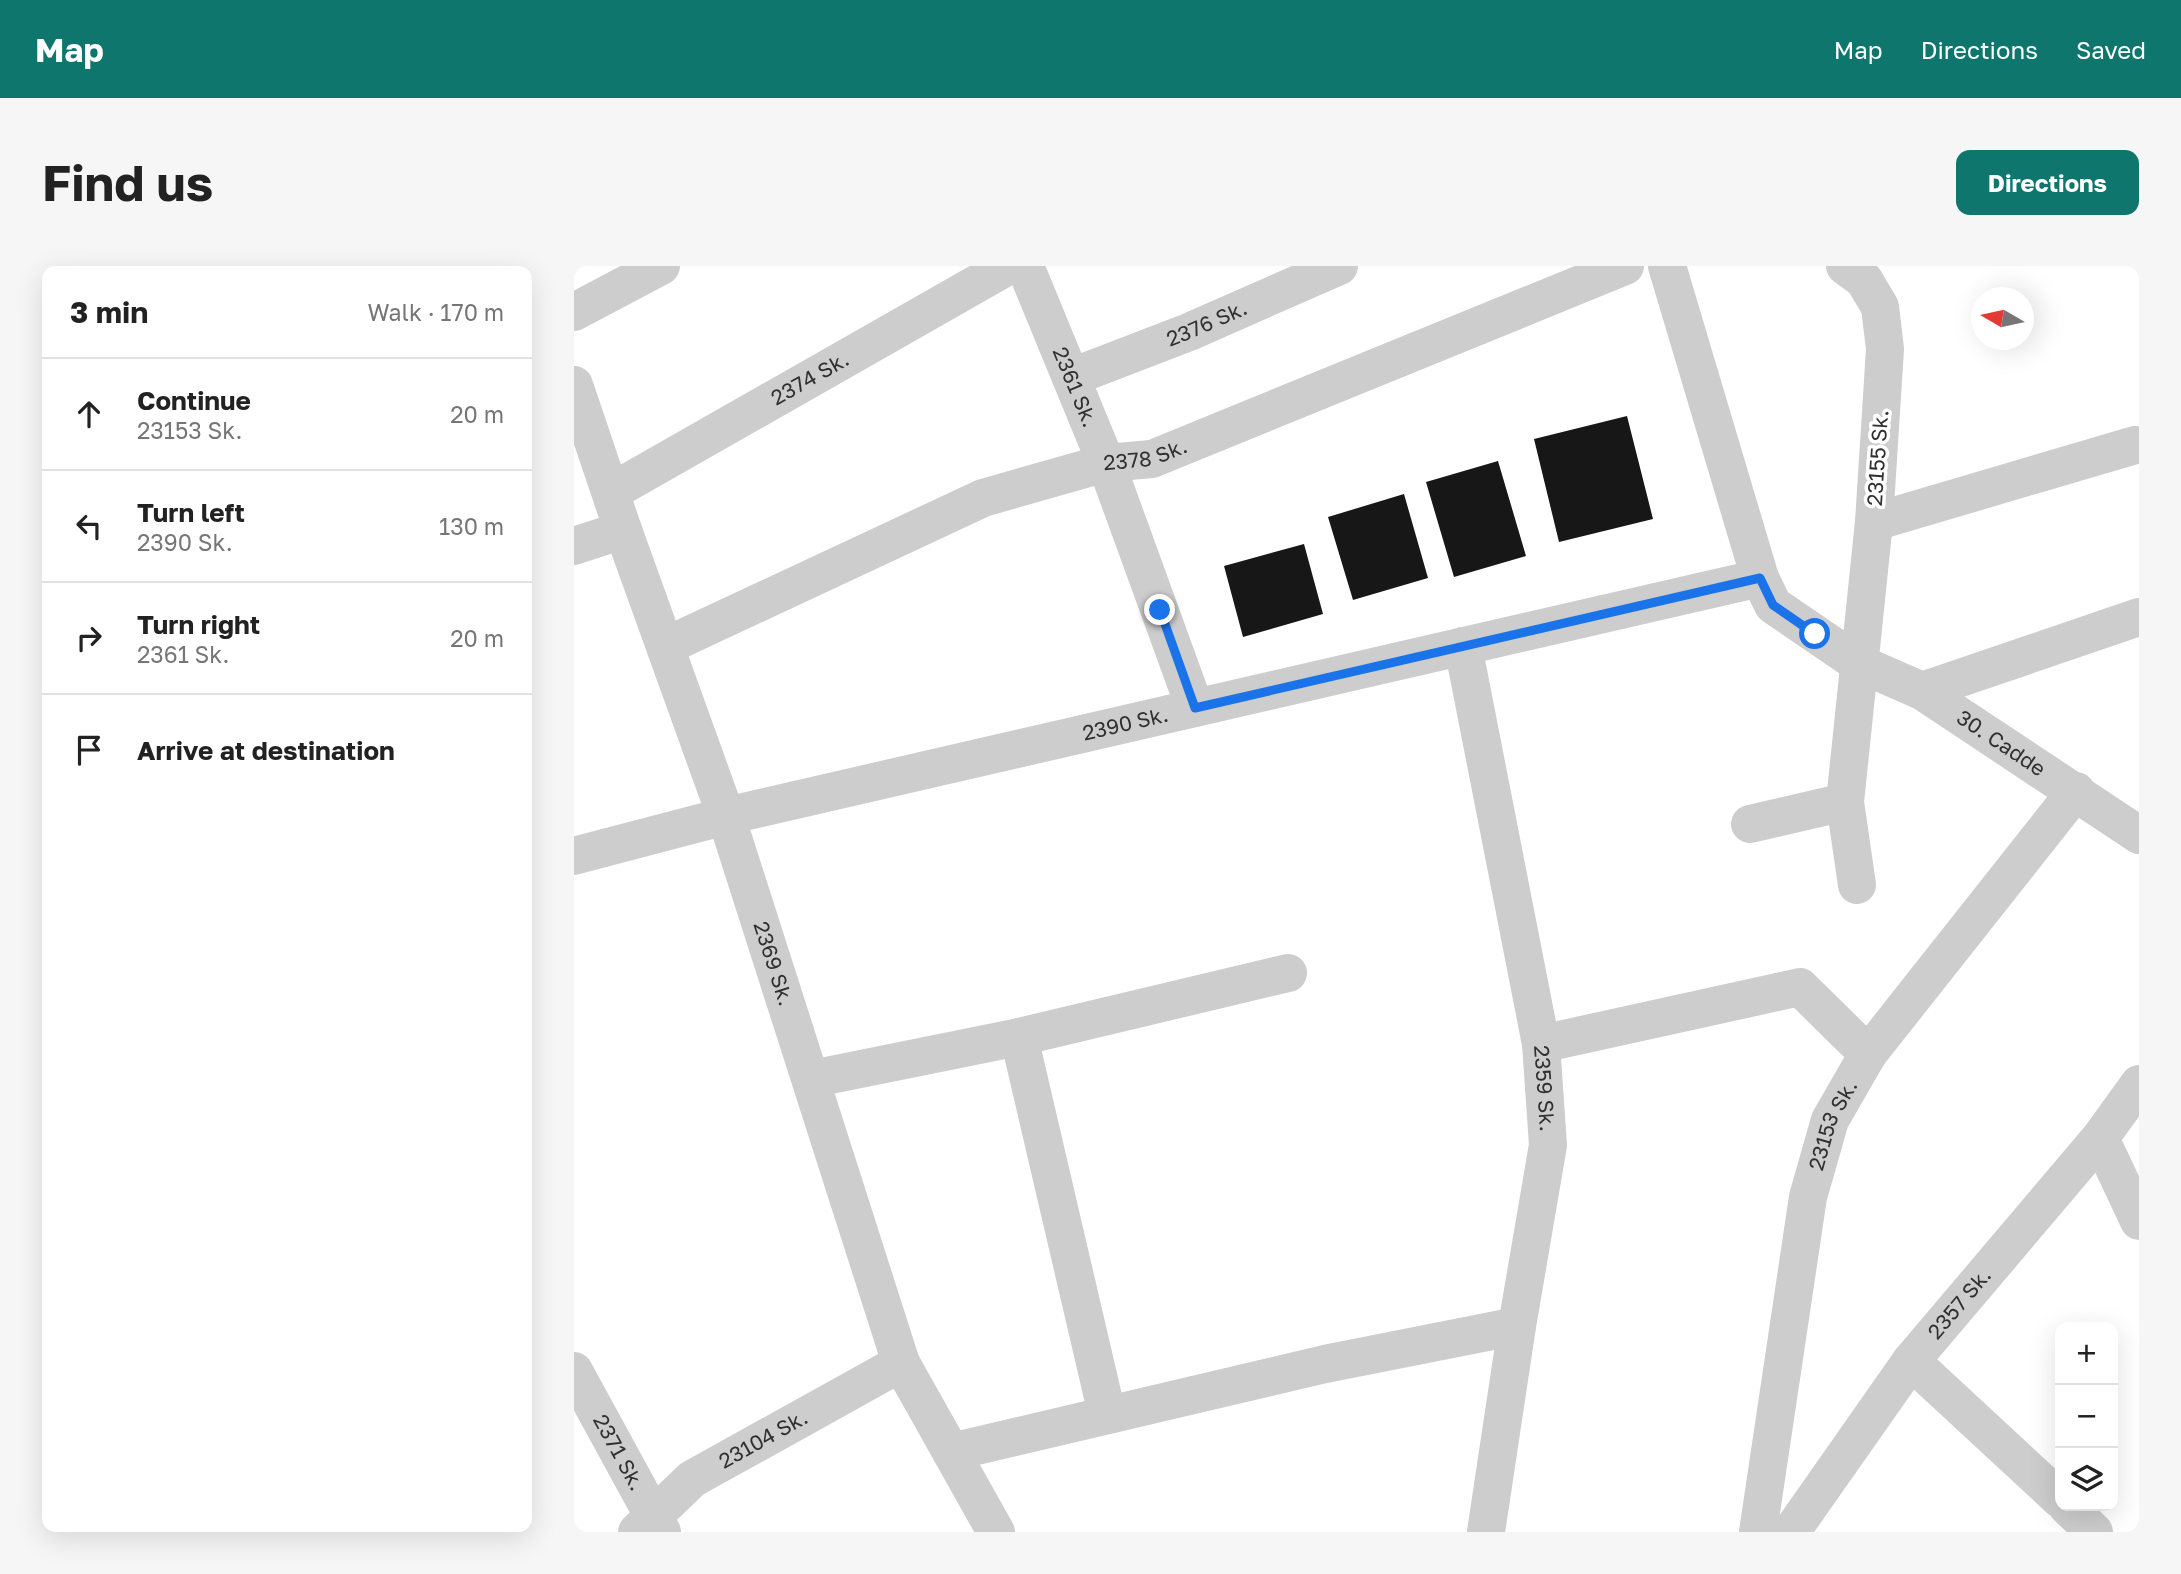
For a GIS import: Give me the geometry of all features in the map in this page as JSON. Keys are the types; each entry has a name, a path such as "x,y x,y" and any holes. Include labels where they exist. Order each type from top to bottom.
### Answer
{"street":[{"path":"574,312 661,266"},
{"name":"2374 Sk.","path":"611,492 1009,266"},
{"name":"2361 Sk.","path":"1025,266 1106,463 1195,708"},
{"name":"2376 Sk.","path":"1072,377 1189,332 1339,266"},
{"name":"2378 Sk.","path":"666,646 983,498 1106,463 1152,458 1625,266"},
{"path":"1667,266 1760,578 1773,605 1858,663 1845,802 1857,885"},
{"name":"23155 Sk.","path":"1845,266 1864,280 1880,307 1884,338 1874,522 1858,663"},
{"name":"2369 Sk.","path":"574,385 726,816 901,1363 996,1532"},
{"path":"1874,522 2135,445"},
{"path":"574,546 623,530"},
{"name":"2390 Sk.","path":"574,856 726,816 1760,578"},
{"path":"1922,691 2139,617"},
{"name":"2359 Sk.","path":"1463,646 1541,1044 1548,1145 1486,1532"},
{"name":"30. Cadde","path":"1858,663 1922,691 2139,835"},
{"name":"23153 Sk.","path":"1758,1532 1808,1197 1830,1120 1867,1054 2076,791"},
{"path":"1751,824 1845,802"},
{"path":"811,1079 1019,1037 1288,973"},
{"path":"1541,1044 1800,987 1867,1054"},
{"path":"1019,1037 1107,1414"},
{"name":"2357 Sk.","path":"1791,1532 1912,1360 2100,1138 2139,1084"},
{"path":"2100,1138 2139,1221"},
{"path":"951,1451 1325,1364 1517,1326"},
{"path":"1912,1360 2055,1494"},
{"name":"23104 Sk.","path":"651,1527 692,1479 901,1363"},
{"name":"2371 Sk.","path":"574,1371 589,1431 651,1527"},
{"path":"2072,1511 2094,1532"}],"building":[{"path":"1627,416 1653,519 1559,542 1534,439"},
{"path":"1498,461 1526,556 1454,577 1426,482"},
{"path":"1404,494 1428,578 1353,600 1328,517"},
{"path":"1304,544 1323,614 1243,637 1224,566"}],"route":[{"path":"1160,610 1195,708 1760,578 1773,605 1815,634"}]}
